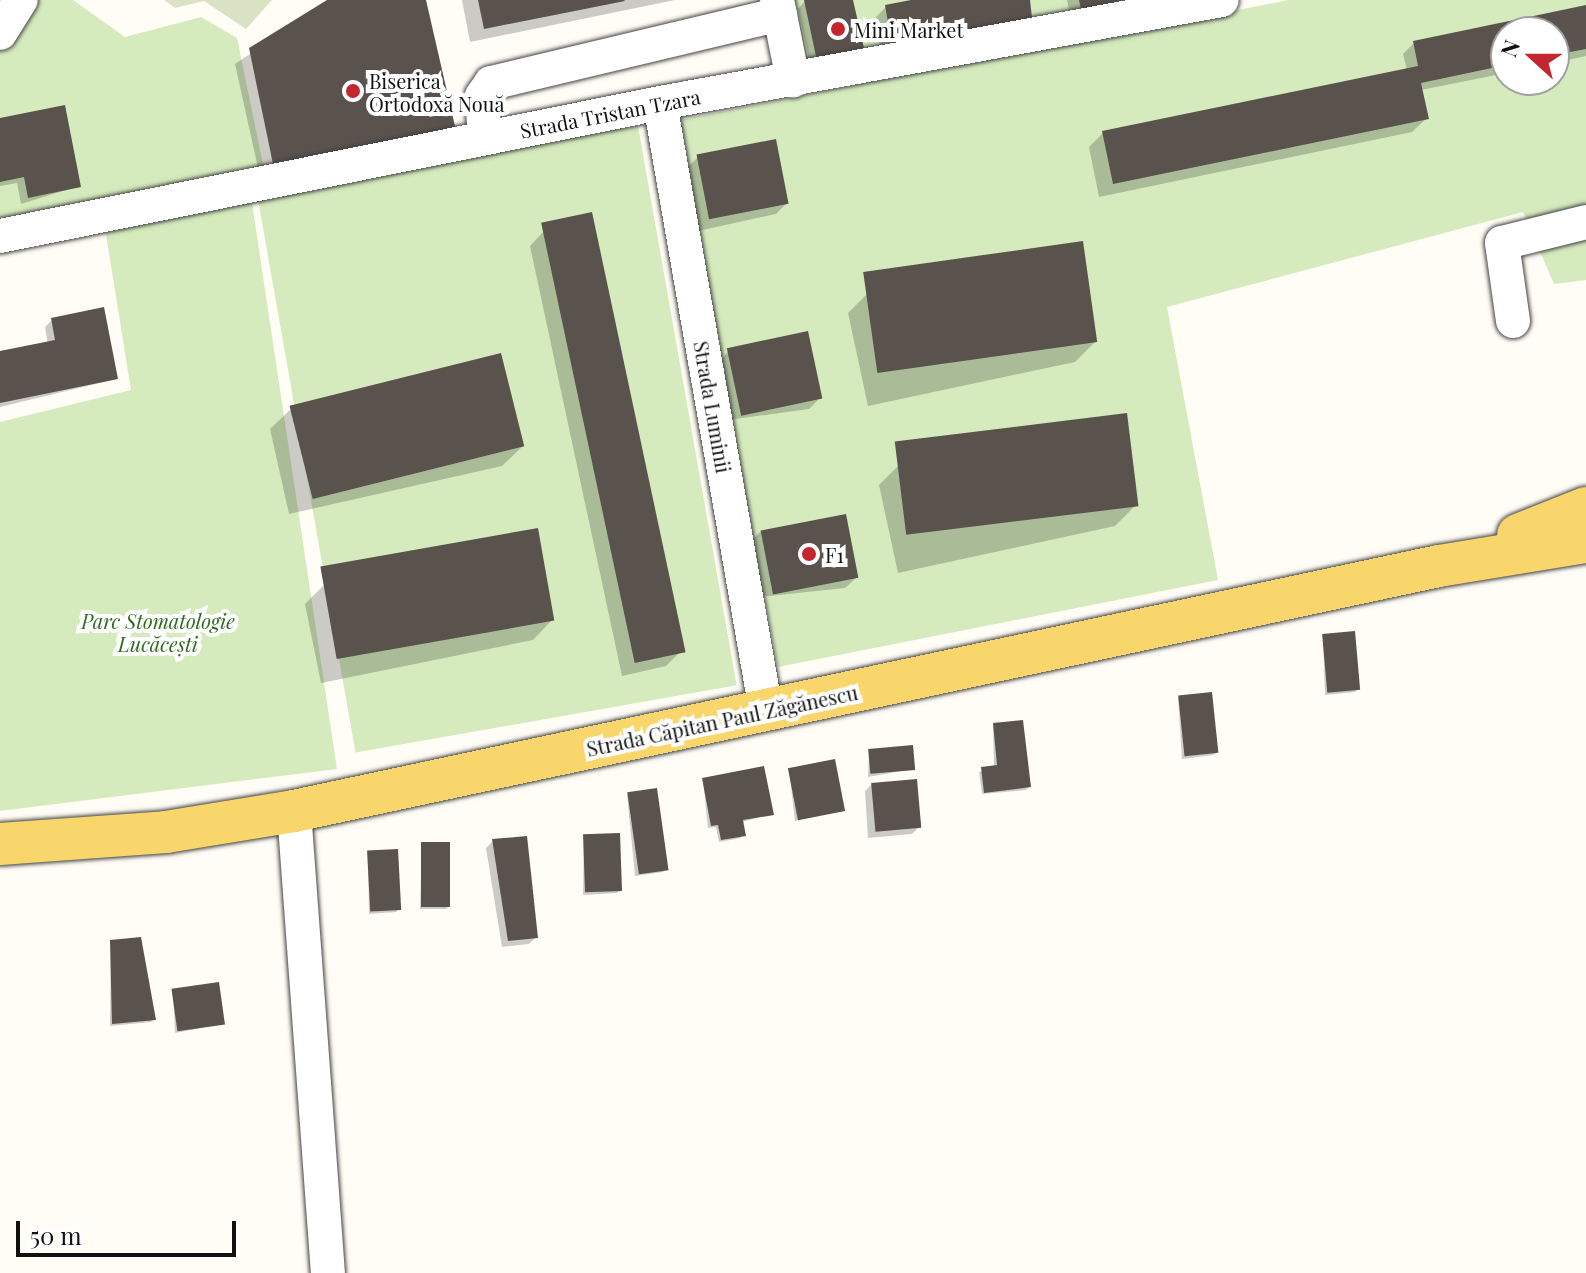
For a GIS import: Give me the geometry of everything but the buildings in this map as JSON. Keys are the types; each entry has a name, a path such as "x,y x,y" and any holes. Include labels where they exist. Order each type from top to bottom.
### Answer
{"main road":[{"name":"Strada Căpitan Paul Zăgănescu","path":"1439,566 1586,508"},
{"name":"Strada Căpitan Paul Zăgănescu","path":"0,844 166,832 294,811 1439,566 1586,542"}],"street":[{"path":"0,33 21,0"},
{"name":"Strada Tristan Tzara","path":"0,236 660,103 1222,0"},
{"path":"485,138 482,96 491,83 778,7 793,80"},
{"name":"Strada Luminii","path":"660,103 766,711"},
{"path":"1513,321 1502,243 1586,222"},
{"path":"294,811 328,1273"}],"green space":[{"path":"0,0 73,0 125,37 201,17 237,38 265,174 0,231"},
{"path":"164,0 272,0 246,29 204,1 175,8"},
{"path":"788,0 1162,0 804,69"},
{"path":"1289,0 1586,0 1586,280 1554,284 1523,212 1167,307 1218,580 778,667 674,121"},
{"path":"638,126 737,685 356,753 257,193"},
{"name":"Parc Stomatologie Lucăcești","path":"249,183 337,769 0,811 0,422 131,390 103,216"}],"place":[{"name":"Mini Market","path":"838,29"},
{"name":"Biserica Ortodoxă Nouă","path":"353,91"},
{"name":"F1","path":"809,554"}]}
